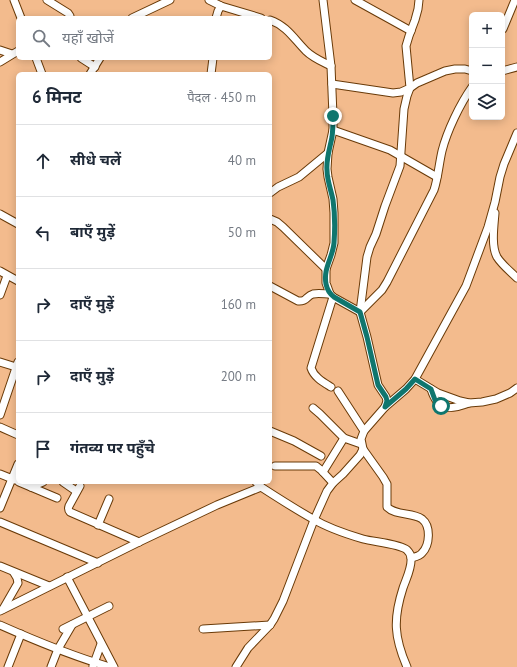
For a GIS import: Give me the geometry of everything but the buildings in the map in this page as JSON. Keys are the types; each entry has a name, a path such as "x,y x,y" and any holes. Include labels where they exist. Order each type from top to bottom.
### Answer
{"street":[{"path":"14,0 20,16"},
{"path":"48,0 68,13 70,16"},
{"path":"136,16 170,0"},
{"path":"209,0 222,6 254,16"},
{"path":"323,0 332,84 333,130 327,168 333,200 334,243 326,269 326,283 332,296 312,368 316,377 331,387"},
{"path":"355,0 411,31"},
{"path":"385,407 387,401 386,397 378,385 360,312 367,258 399,171 404,109 410,88 406,46 417,15 419,0"},
{"path":"505,24 515,0"},
{"path":"217,16 222,6"},
{"path":"272,21 285,28 307,52 331,66"},
{"path":"0,50 15,53"},
{"path":"0,62 15,53"},
{"path":"38,60 41,72"},
{"path":"84,60 94,67"},
{"path":"91,72 99,60"},
{"path":"211,72 213,60"},
{"path":"505,70 517,68"},
{"path":"332,84 393,93 410,88 417,83 445,71 455,69 469,70"},
{"path":"360,312 382,290 387,282 434,190 443,150 449,132 465,96 469,91"},
{"path":"333,130 386,148 437,177"},
{"path":"236,667 248,648 274,620 327,491 360,455 362,447 361,439 364,431 385,407 415,379 466,286 488,227 504,164 517,134"},
{"path":"272,192 299,177 328,154"},
{"path":"495,202 495,252 501,262 517,278"},
{"path":"0,214 16,223"},
{"path":"272,220 287,230 326,269"},
{"path":"0,272 16,280"},
{"path":"0,296 7,276"},
{"path":"272,287 301,302 306,300 312,294 332,296 360,312"},
{"path":"0,362 16,364"},
{"path":"0,415 16,367"},
{"path":"415,379 438,393 469,403"},
{"path":"431,389 438,404 444,407 454,408 469,403 489,401 515,391"},
{"path":"338,390 364,431"},
{"path":"314,408 344,438 362,447 384,477 387,484 387,507 392,511 422,519 425,523 428,528 425,549 423,553 411,558"},
{"path":"0,427 16,434"},
{"path":"272,432 294,441 321,456"},
{"path":"323,472 344,438"},
{"path":"275,466 312,466 319,468 333,483"},
{"path":"0,474 16,481 0,508"},
{"path":"24,484 57,498"},
{"path":"31,487 38,484"},
{"path":"68,484 78,488 69,506 69,511 138,542"},
{"path":"1,610 259,484 314,520 366,540 400,547 408,551 411,558 410,567 398,604 396,628 401,652 407,667"},
{"path":"98,524 109,498"},
{"path":"0,522 98,563"},
{"path":"0,566 49,586"},
{"path":"1,610 18,583 14,573"},
{"path":"67,577 114,667"},
{"path":"63,630 109,606"},
{"path":"0,625 94,665 110,667"},
{"path":"50,667 58,649 72,625"},
{"path":"202,629 270,625"},
{"path":"8,667 21,634"},
{"path":"94,665 101,644"}],"route":[{"path":"333,116 333,130 327,161 334,213 333,250 326,269 326,283 328,290 334,297 360,312 378,385 386,397 387,404 385,407 412,384 415,379 431,389 432,395 441,406"}]}
